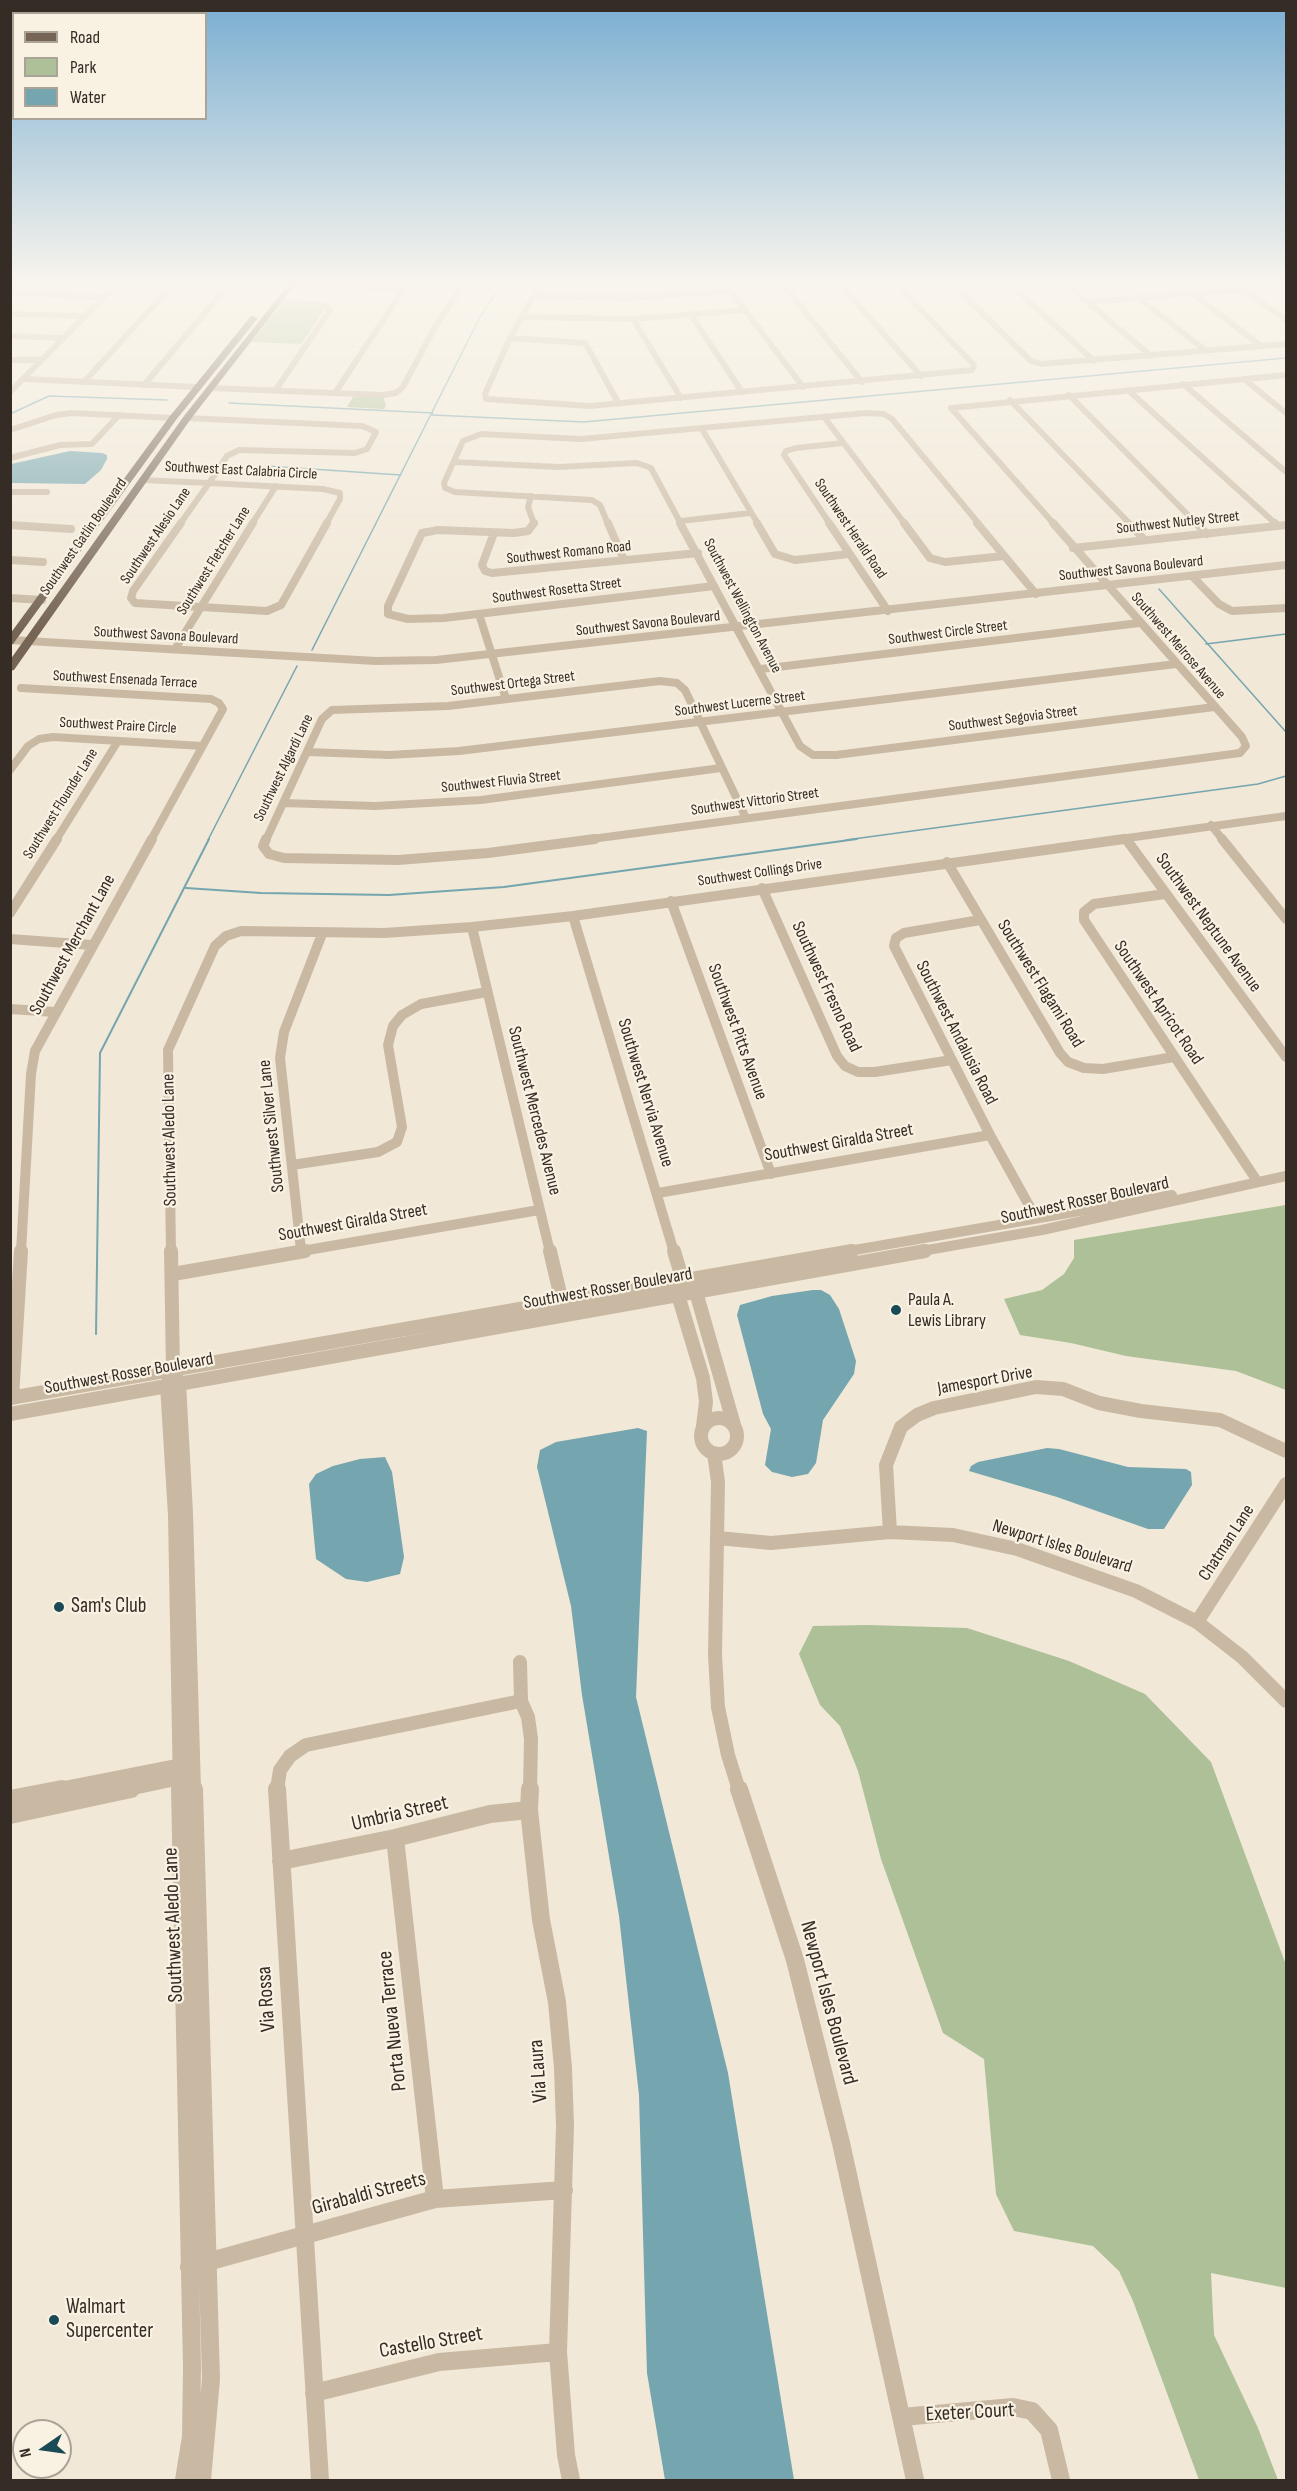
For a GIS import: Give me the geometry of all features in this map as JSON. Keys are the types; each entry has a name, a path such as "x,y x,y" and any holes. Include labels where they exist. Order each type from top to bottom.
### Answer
{"main road":[{"name":"Southwest Gatlin Boulevard","path":"11,640 188,397"},
{"path":"193,410 193,404 198,397"},
{"name":"Southwest Gatlin Boulevard","path":"10,668 203,397"}],"street":[{"path":"486,397 499,403 579,406 689,397"},
{"path":"615,397 619,404"},
{"path":"1010,400 1042,397"},
{"path":"1071,397 1207,534"},
{"path":"1136,397 1278,526"},
{"path":"1199,397 1287,472"},
{"path":"1267,397 1287,413"},
{"path":"1010,400 1145,540"},
{"name":"Southwest Melrose Avenue","path":"1010,400 951,408 1245,744"},
{"path":"624,560 600,505 588,498 454,492 444,485 463,441 476,435 581,439 824,417 884,414 892,419 1036,594"},
{"path":"10,430 56,415 173,418"},
{"path":"10,458 64,445 92,444 119,415"},
{"path":"824,417 930,558 945,562 1004,556"},
{"name":"Southwest Alesio Lane","path":"187,418 362,426 376,432 366,450 355,453 253,449 239,450 227,456 131,598 142,605 201,608"},
{"path":"702,429 772,552 780,558 795,560 849,554"},
{"name":"Southwest Herald Road","path":"843,443 796,448 786,451 784,455 888,611"},
{"name":"Southwest Wellington Avenue","path":"453,462 559,466 637,463 647,465 653,470 681,521 800,746 816,755"},
{"name":"Southwest East Calabria Circle","path":"142,480 276,486 338,492 340,499 278,607 259,611 201,608"},
{"name":"Southwest Fletcher Lane","path":"175,649 276,486"},
{"path":"10,492 47,492"},
{"path":"494,533 520,533 532,530 534,524 528,507 531,496"},
{"path":"681,521 750,513"},
{"path":"10,525 71,529"},
{"name":"Southwest Nutley Street","path":"1073,548 1287,525"},
{"name":"Southwest Rosetta Street","path":"494,533 438,530 419,536 386,610 390,616 402,619 479,614 714,586"},
{"name":"Southwest Romano Road","path":"494,533 482,565 488,573 503,574 698,553"},
{"path":"10,560 43,562"},
{"name":"Southwest Savona Boulevard","path":"11,640 399,662 491,655 1287,565"},
{"path":"1192,576 1219,604 1232,611 1287,608"},
{"path":"10,598 42,600"},
{"path":"479,614 506,699"},
{"name":"Southwest Circle Street","path":"760,669 1139,623"},
{"name":"Southwest Lucerne Street","path":"307,752 380,755 440,753 1176,664"},
{"name":"Southwest Ortega Street","path":"340,708 429,707 660,681 677,683 685,690 700,722"},
{"name":"Southwest Ensenada Terrace","path":"20,688 211,699 219,703 222,709"},
{"name":"Southwest Segovia Street","path":"816,755 1214,707"},
{"name":"Southwest Algardi Lane","path":"263,849 264,841 322,719 327,712 340,708"},
{"name":"Southwest Merchant Lane","path":"11,1398 31,1074 35,1051 222,709"},
{"path":"700,722 746,818"},
{"name":"Southwest Praire Circle","path":"10,770 28,746 39,739 53,737 202,746"},
{"name":"Southwest Flounder Lane","path":"10,913 118,741"},
{"name":"Southwest Vittorio Street","path":"263,849 272,856 284,858 356,860 448,857 1228,756 1243,751 1245,744"},
{"name":"Southwest Fluvia Street","path":"283,803 375,806 481,800 721,768"},
{"name":"Southwest Collings Drive","path":"236,932 384,933 472,927 573,916 1287,816"},
{"path":"1211,825 1287,919"},
{"name":"Southwest Neptune Avenue","path":"1125,838 1287,1057"},
{"name":"Southwest Flagami Road","path":"947,862 1068,1062 1084,1068 1103,1069 1174,1057"},
{"name":"Southwest Fresno Road","path":"762,888 837,1056 845,1066 858,1072 868,1073 952,1060"},
{"name":"Southwest Apricot Road","path":"1165,894 1098,903 1086,909 1083,916 1086,926 1257,1182"},
{"name":"Southwest Pitts Avenue","path":"671,901 771,1174"},
{"name":"Southwest Nervia Avenue","path":"573,916 683,1281"},
{"name":"Southwest Andalusia Road","path":"980,920 911,931 900,935 894,942 896,952 990,1135 1036,1218"},
{"name":"Southwest Mercedes Avenue","path":"472,927 562,1302"},
{"name":"Southwest Aledo Lane","path":"184,2481 191,2437 199,2265 186,1770 174,1515 173,1274 168,1050 215,946 226,936 236,932"},
{"name":"Southwest Silver Lane","path":"302,1250 280,1058 284,1032 322,934"},
{"path":"10,939 92,945"},
{"path":"292,1165 378,1152 397,1142 402,1127 388,1045 393,1026 402,1015 421,1004 487,992"},
{"path":"10,1009 55,1012"},
{"name":"Southwest Giralda Street","path":"658,1193 990,1135"},
{"name":"Southwest Rosser Boulevard","path":"11,1398 173,1380 696,1292 1062,1226 1209,1191 1287,1176"},
{"name":"Southwest Rosser Boulevard","path":"10,1414 562,1302 1155,1197 1209,1191"},
{"name":"Southwest Giralda Street","path":"173,1274 539,1210"},
{"path":"683,1281 696,1292 739,1436 739,1442 732,1450 720,1453 703,1446 700,1440 706,1402 703,1378 678,1295 683,1281"},
{"name":"Jamesport Drive","path":"890,1532 886,1464 893,1442 901,1427 917,1415 934,1408 1036,1388 1063,1389 1100,1403 1141,1411 1220,1420 1287,1451"},
{"path":"703,1426 718,1419 734,1425"},
{"name":"Newport Isles Boulevard","path":"720,1453 716,1665 718,1707 728,1755 795,1960 841,2142 915,2481"},
{"name":"Chatman Lane","path":"1197,1622 1287,1484"},
{"name":"Newport Isles Boulevard","path":"718,1538 771,1542 890,1532 953,1536 1017,1549 1136,1590 1197,1622 1242,1657 1287,1701"},
{"name":"Via Laura","path":"520,1662 521,1701 528,1717 531,1739 529,1810 541,1920 558,2013 565,2126 558,2352 566,2455 571,2481"},
{"name":"Via Rossa","path":"320,2481 281,1861 277,1786 280,1770 290,1756 306,1745 521,1701"},
{"path":"10,1798 186,1770"},
{"path":"10,1815 186,1770"},
{"name":"Umbria Street","path":"281,1861 395,1838 490,1814 529,1810"},
{"name":"Porta Nueva Terrace","path":"395,1838 435,2199"},
{"name":"Girabaldi Streets","path":"199,2265 435,2199 564,2190"},
{"name":"Southwest Aledo Lane","path":"199,2265 211,2379 202,2481"},
{"name":"Castello Street","path":"314,2393 440,2362 558,2352"},
{"name":"Exeter Court","path":"902,2417 1013,2407 1032,2411 1049,2430 1061,2481"}],"green space":[{"path":"353,397 383,397 386,405 384,409 347,407"},
{"path":"1286,1205 1286,1390 1236,1371 1126,1356 1071,1343 1020,1335 1004,1299 1042,1290 1064,1274 1074,1258 1074,1240"},
{"path":"813,1626 967,1628 1069,1661 1145,1694 1211,1762 1286,1965 1286,2288 1211,2273 1214,2335 1258,2428 1278,2480 1199,2480 1133,2301 1119,2271 1093,2246 1014,2231 996,2194 984,2059 943,2033 881,1859 858,1771 840,1726 820,1705 799,1654"}],"water":[{"path":"70,451 102,453 107,455 107,459 101,470 85,484 11,483 11,464"},
{"path":"821,1290 830,1295 839,1309 856,1361 854,1374 823,1420 816,1463 808,1474 792,1477 772,1472 765,1465 771,1429 763,1414 737,1315 740,1305 772,1296"},
{"path":"638,1428 647,1431 636,1697 728,2073 794,2480 665,2480 647,2373 639,2095 619,1916 582,1695 571,1606 537,1467 540,1450 556,1442"},
{"path":"1047,1448 1128,1467 1186,1469 1191,1472 1192,1485 1164,1529 1148,1529 1057,1497 969,1471 971,1466 978,1462"},
{"path":"385,1457 392,1472 404,1557 400,1574 367,1582 346,1579 316,1559 309,1484 316,1474 333,1466 360,1459"}],"waterway":[{"path":"10,414 46,397"},
{"path":"86,397 167,400"},
{"path":"432,413 440,397"},
{"path":"432,415 584,422 856,397"},
{"path":"229,403 432,413"},
{"path":"400,475 432,413"},
{"path":"266,466 400,475"},
{"path":"312,650 400,475"},
{"path":"1159,589 1208,644"},
{"path":"1208,644 1286,634"},
{"path":"1208,644 1286,732"},
{"path":"208,840 297,666"},
{"path":"846,840 1258,784 1286,776"},
{"path":"96,1334 100,1053 209,839"},
{"path":"186,888 261,893 389,895 504,887 857,839"}],"place":[{"name":"Paula A. Lewis Library","path":"896,1310"},
{"name":"Sam's Club","path":"59,1607"},
{"name":"Walmart Supercenter","path":"54,2320"}]}
